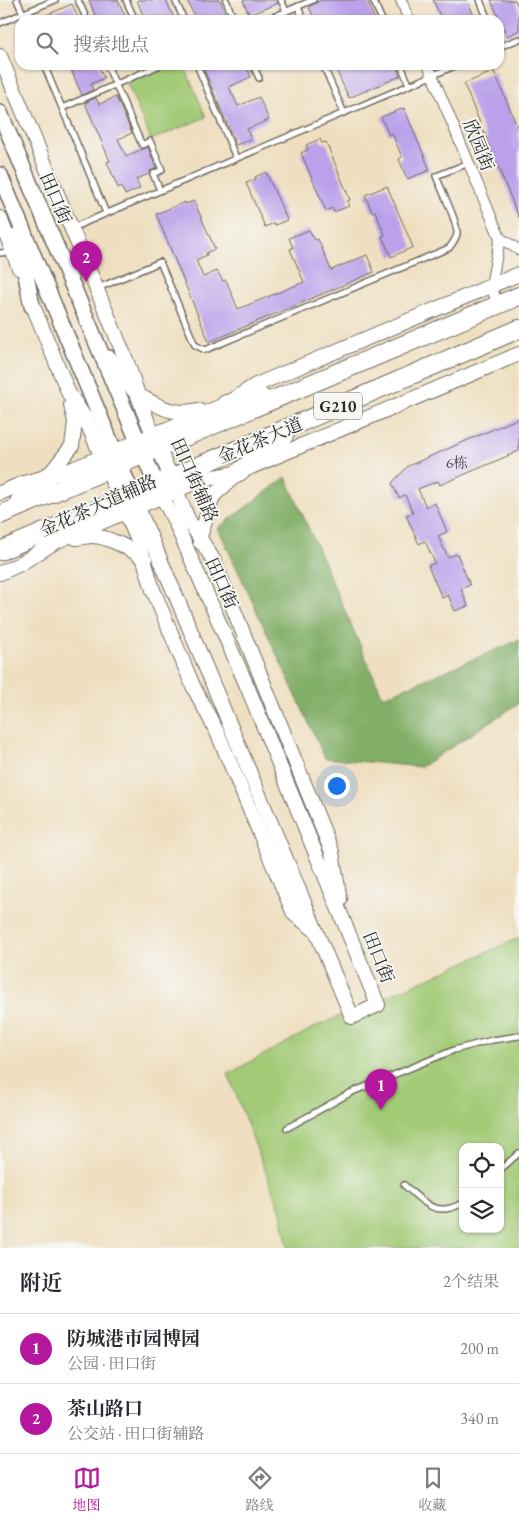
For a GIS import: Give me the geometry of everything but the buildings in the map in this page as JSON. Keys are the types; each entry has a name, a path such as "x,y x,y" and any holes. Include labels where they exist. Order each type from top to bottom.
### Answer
{"highway":[{"name":"金花茶大道","path":"5,513 111,461 298,390 519,296"},
{"name":"金花茶大道","path":"0,550 129,503 167,487 302,422 519,329"},
{"path":"226,404 298,390"},
{"path":"239,472 302,422"},
{"path":"5,513 48,476"}],"main road":[{"name":"田口街","path":"0,113 97,343 149,445 167,487"},
{"name":"田口街","path":"0,176 129,503"},
{"path":"11,201 32,306"},
{"path":"97,343 138,395"}],"street":[{"path":"401,0 407,15"},
{"name":"田口街辅路","path":"0,56 127,362 138,395 149,445"},
{"name":"欣园街","path":"430,70 500,238"},
{"path":"0,218 7,252 69,394 75,422 72,446 48,476"},
{"path":"498,305 491,286 500,238 519,250"},
{"path":"149,445 226,404 256,385 519,274"},
{"name":"金花茶大道辅路","path":"167,487 239,472 519,354"},
{"path":"0,493 48,476 111,461 69,394"},
{"path":"138,395 166,410 184,413 226,404"},
{"path":"202,583 200,537 213,496 239,472"},
{"name":"田口街辅路","path":"167,487 214,561 332,852 344,922"},
{"name":"田口街","path":"129,503 176,596 352,1018 378,1005 247,686 176,524 167,487"},
{"path":"129,503 153,590 193,686 217,732 294,914 316,931"},
{"name":"金花茶大道辅路","path":"0,573 20,564 55,542 129,503"},
{"path":"55,542 92,536 131,550 158,572 176,596"},
{"path":"247,686 262,679"},
{"path":"259,831 272,825"}],"lane":[{"path":"18,0 23,13"},
{"path":"18,15 55,0"},
{"path":"78,0 85,15"},
{"path":"126,0 132,15"},
{"path":"176,0 182,15"},
{"path":"226,0 232,15"},
{"path":"281,0 286,11"},
{"path":"277,15 312,0"},
{"path":"373,0 380,15"},
{"path":"480,0 486,15"},
{"path":"298,6 302,15"},
{"path":"0,23 15,16"},
{"path":"504,44 519,39"},
{"path":"46,70 106,213"},
{"path":"109,70 142,145 150,141 162,170 153,174 160,190"},
{"path":"62,108 147,70"},
{"path":"199,70 236,158"},
{"path":"255,70 259,78"},
{"path":"325,70 344,113"},
{"path":"402,70 409,85"},
{"path":"71,228 444,70"},
{"path":"97,288 160,262 195,345 205,350 449,248 458,232 436,176 468,163"},
{"path":"287,1128 350,1094 454,1050 492,1040 519,1036"},
{"path":"504,1166 519,1153"},
{"path":"404,1185 433,1208 445,1210 459,1205"}],"green space":[{"path":"159,70 186,70 206,117 151,140 127,83"},
{"path":"286,477 383,697 519,640 519,703 421,767 325,758 218,528"},
{"path":"519,938 519,1248 288,1248 281,1212 228,1074 317,1026"}],"place":[{"name":"茶山路口","path":"86,282"},
{"name":"防城港市园博园","path":"381,1110"}]}
